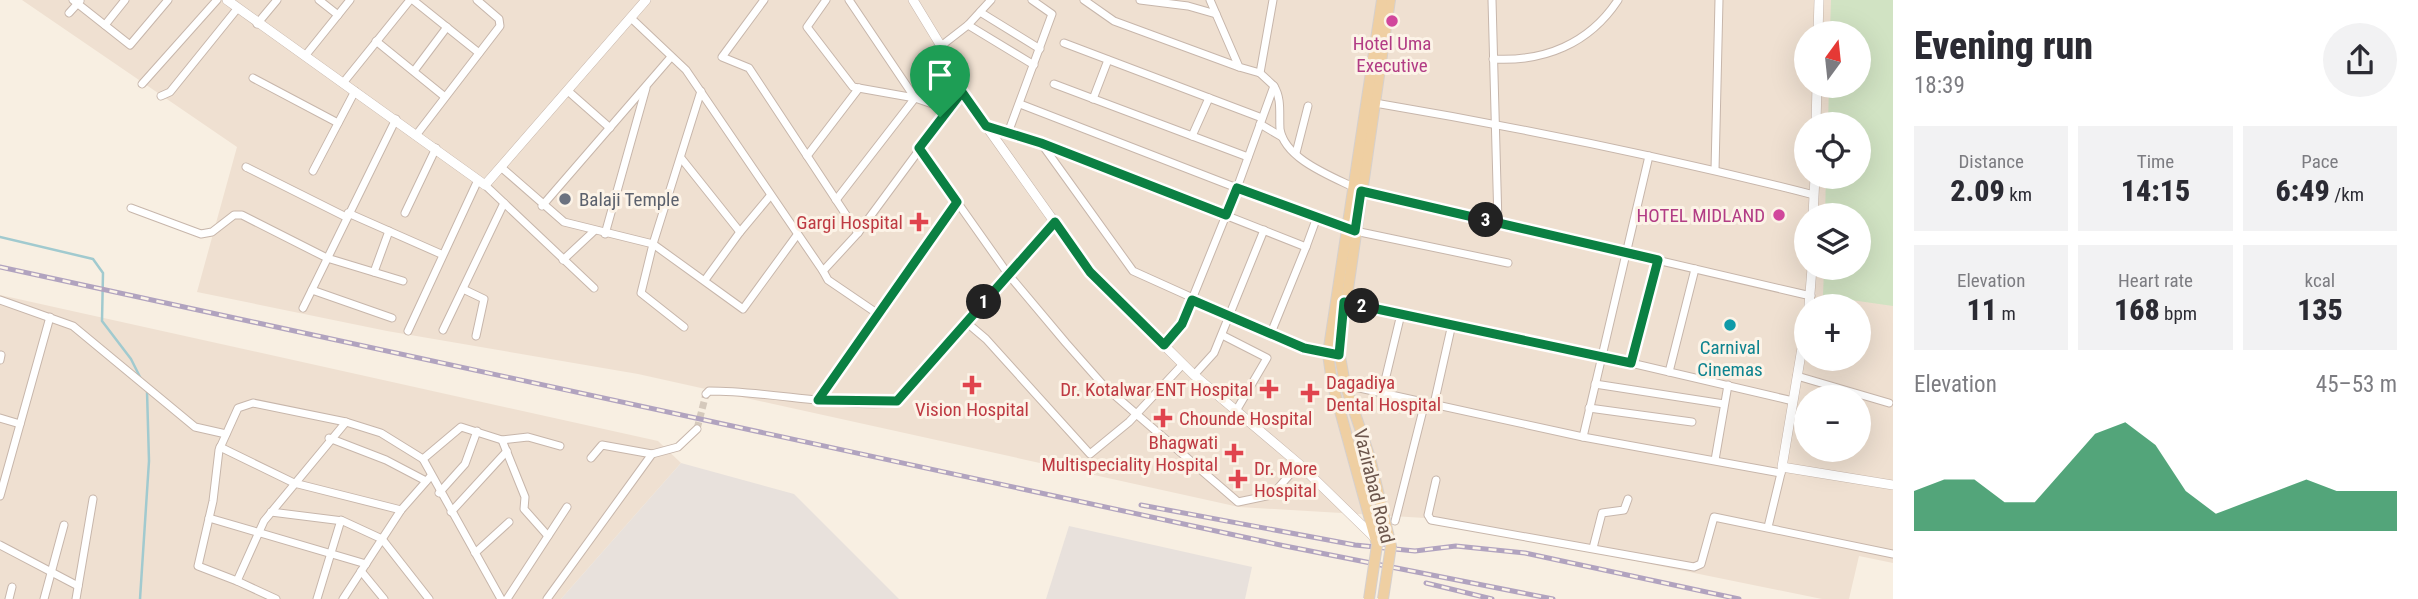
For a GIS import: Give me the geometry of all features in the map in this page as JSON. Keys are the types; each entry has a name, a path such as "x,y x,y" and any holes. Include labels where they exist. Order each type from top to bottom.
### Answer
{"main road":[{"name":"Vazirabad Road","path":"1382,0 1356,188 1344,302 1333,355 1370,458 1391,546 1383,599"},
{"name":"Vazirabad Road","path":"1356,188 1375,103 1390,0"},
{"name":"Vazirabad Road","path":"1351,230 1333,355 1332,382 1376,542 1369,599"}],"street":[{"path":"105,25 125,0"},
{"path":"69,13 77,1 130,45 168,0"},
{"path":"142,84 217,0"},
{"path":"227,0 481,182 594,288"},
{"path":"257,24 277,0"},
{"path":"319,0 338,15"},
{"path":"305,56 351,0"},
{"path":"344,83 411,0 479,53"},
{"path":"417,134 500,23 477,0"},
{"path":"408,331 441,254 481,182 502,168 646,0"},
{"path":"764,0 722,57 750,68 858,233"},
{"path":"826,0 807,27 853,87 915,98 947,109"},
{"path":"849,0 915,98"},
{"path":"913,0 941,46 962,92 1090,272 1194,375 1299,464 1376,542"},
{"path":"941,46 968,25 991,0"},
{"path":"1008,133 1052,12 1032,0"},
{"path":"1084,0 1114,21 1260,73 1279,95 1283,138"},
{"path":"1140,0 1188,6 1216,14"},
{"path":"1210,0 1239,66"},
{"path":"1260,73 1273,0"},
{"path":"1492,0 1498,223"},
{"path":"1493,59 1524,61 1564,49 1605,19 1618,0"},
{"path":"1715,170 1719,0"},
{"path":"1818,21 1819,0"},
{"path":"161,96 170,92 237,9"},
{"path":"980,12 1040,49"},
{"path":"631,18 701,91 827,278 878,314"},
{"path":"968,25 1034,65"},
{"path":"414,71 447,27"},
{"path":"376,41 445,97"},
{"path":"1063,43 1209,98 1261,121 1315,169 1356,188 1695,269 1794,297"},
{"path":"542,206 671,57"},
{"path":"1093,99 1108,60"},
{"path":"253,78 338,122"},
{"path":"605,234 648,84"},
{"path":"1054,85 1248,157"},
{"path":"1164,345 1182,324 1237,188 1274,86"},
{"path":"807,156 859,88"},
{"path":"313,171 355,90"},
{"path":"568,91 610,128"},
{"path":"684,327 641,293 653,244 701,91"},
{"path":"824,271 858,233 962,92"},
{"path":"836,200 915,98"},
{"path":"1192,136 1209,98"},
{"path":"1375,103 1495,123 1715,170 1814,195"},
{"path":"1020,104 1351,230 1508,263"},
{"path":"1296,153 1308,106"},
{"path":"303,308 396,119"},
{"path":"986,126 1041,143 1306,247"},
{"path":"1041,143 1133,271 1192,300 1333,355"},
{"path":"405,213 436,148"},
{"path":"919,148 1008,274 1097,377 1238,502 1272,495 1299,464"},
{"path":"1583,438 1649,156"},
{"path":"681,158 740,232"},
{"path":"246,167 347,215 441,254"},
{"path":"502,168 542,206 564,222 653,244 743,309 797,235"},
{"path":"1814,189 1814,203"},
{"path":"705,280 740,232 771,196"},
{"path":"818,400 957,202"},
{"path":"443,330 504,203"},
{"path":"131,208 201,234 212,232 234,215 242,215 327,258 403,281"},
{"path":"1271,333 1317,217"},
{"path":"706,394 709,391 730,391 818,400 894,403 1055,222"},
{"path":"1194,375 1214,353 1264,230"},
{"path":"374,272 389,231"},
{"path":"563,260 594,231"},
{"path":"1631,363 1658,260"},
{"path":"1669,372 1695,269"},
{"path":"463,289 484,299 476,336"},
{"path":"312,290 392,318"},
{"path":"0,300 78,329 195,427 226,435"},
{"path":"1344,302 1601,356 1793,401"},
{"path":"1382,393 1401,314"},
{"path":"0,496 50,317"},
{"path":"966,322 986,339 1090,454 1109,442 1183,364"},
{"path":"1434,404 1452,324"},
{"path":"1222,335 1267,358 1236,411"},
{"path":"1768,527 1798,371"},
{"path":"1797,376 1889,403"},
{"path":"1332,382 1583,438 1893,485"},
{"path":"1595,384 1724,404"},
{"path":"1715,460 1728,385"},
{"path":"1395,521 1425,402"},
{"path":"276,599 198,566 220,447 238,408 249,403 346,422 381,433 423,459 428,479"},
{"path":"1590,408 1692,422"},
{"path":"0,418 20,424"},
{"path":"237,581 271,512 329,438 346,422"},
{"path":"423,459 461,427 502,440 528,437 560,446"},
{"path":"591,458 602,444 652,454 678,447 697,429"},
{"path":"439,492 465,464 477,431"},
{"path":"329,438 428,479 439,492 501,599"},
{"path":"502,440 525,497 523,509 548,536"},
{"path":"220,447 294,483 401,510"},
{"path":"451,513 507,452"},
{"path":"547,599 652,454"},
{"path":"343,599 401,510 428,479"},
{"path":"1436,480 1428,515 1431,520 1698,567 1712,518 1893,554"},
{"path":"76,599 93,499"},
{"path":"1593,548 1602,513 1624,510 1628,499"},
{"path":"507,599 568,506"},
{"path":"271,512 341,520 382,539 429,599"},
{"path":"209,518 331,554 363,567 384,599"},
{"path":"317,599 341,520"},
{"path":"475,553 509,522"},
{"path":"44,599 64,525"},
{"path":"0,545 78,586"},
{"path":"9,599 12,587"}],"shaded area":[{"path":"22,0 1893,0 1893,563 1859,556 1849,599 1822,599 1425,518 1239,507 638,374 387,331 197,292 237,147"},
{"path":"0,295 658,441 681,463 561,599 0,599"},
{"path":"681,463 794,494 899,599 561,599"},
{"path":"1069,526 1252,567 1245,599 1046,599"}],"green space":[{"path":"1831,0 1893,0 1893,306 1871,303 1871,294 1823,294 1824,280 1871,280 1871,203 1825,203 1826,189 1871,189 1871,112 1828,112 1829,98 1871,98 1871,21 1830,21"}],"waterway":[{"path":"0,237 93,259 103,273 102,321 131,359 141,379"},
{"path":"140,599 149,461 147,391"}],"tunnel":[{"path":"697,429 706,394"}],"railway":[{"path":"0,267 1285,546 1553,599"},
{"path":"1141,505 1355,545 1415,551 1456,546 1525,553 1739,599"},
{"path":"1426,583 1492,599"}],"place":[{"name":"Hotel Uma Executive","path":"1392,21"},
{"name":"Balaji Temple","path":"565,199"},
{"name":"HOTEL MIDLAND","path":"1779,215"},
{"name":"Gargi Hospital","path":"919,222"},
{"name":"Carnival Cinemas","path":"1730,325"},
{"name":"Vision Hospital","path":"972,385"},
{"name":"Dr. Kotalwar ENT Hospital","path":"1269,389"},
{"name":"Dagadiya Dental Hospital","path":"1310,393"},
{"name":"Chounde Hospital","path":"1163,418"},
{"name":"Bhagwati Multispeciality Hospital","path":"1234,453"},
{"name":"Dr. More Hospital","path":"1238,479"}],"route":[{"path":"962,92 986,126 1041,143 1226,215 1237,188 1355,231 1361,191 1658,260 1631,363 1344,302 1339,355 1304,348 1192,300 1182,324 1164,345 1090,272 1055,222 897,401 890,404 818,400 957,202 919,148 940,117 962,92"}]}
